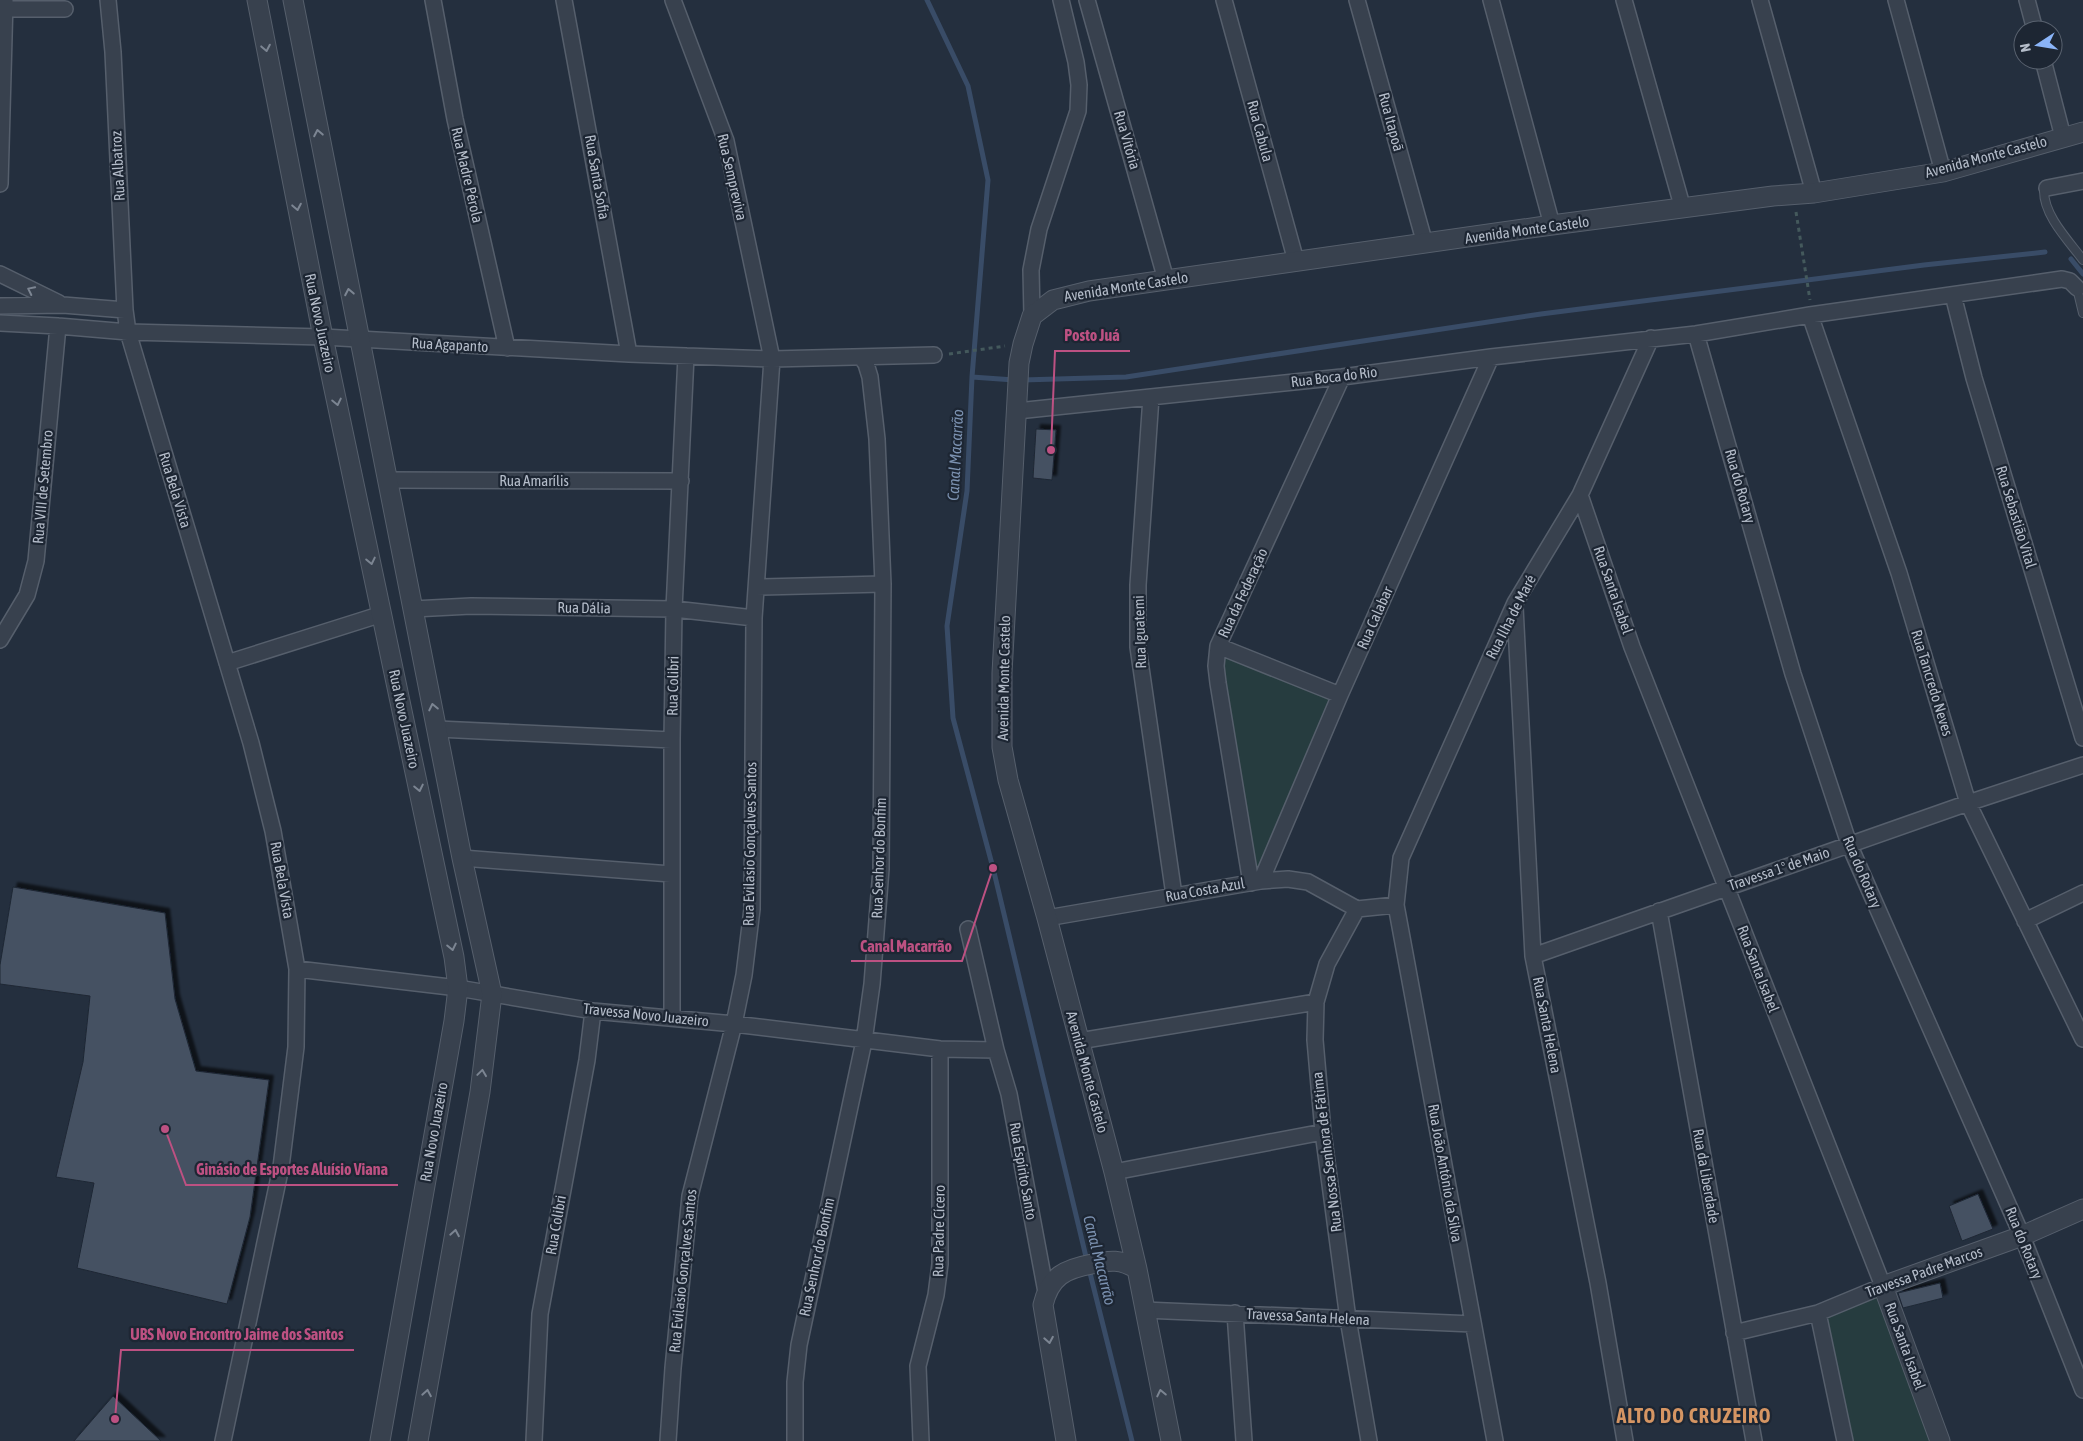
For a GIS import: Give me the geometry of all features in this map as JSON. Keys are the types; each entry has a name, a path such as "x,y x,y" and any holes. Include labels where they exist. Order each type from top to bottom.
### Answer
{"street":[{"name":"Rua Albatroz","path":"108,0 113,52 125,310 128,332"},
{"name":"Rua Novo Juazeiro","path":"257,0 323,337 454,957 458,988 453,1030 380,1441"},
{"name":"Rua Novo Juazeiro","path":"293,0 358,340 438,729 462,858 492,994 478,1101 418,1441"},
{"name":"Rua Madre Pérola","path":"434,0 455,119 507,348"},
{"name":"Rua Santa Sofia","path":"564,0 629,354"},
{"name":"Rua Sempreviva","path":"673,0 726,141 772,359"},
{"path":"1032,316 1031,270 1039,229 1078,111 1079,86 1076,62 1061,0"},
{"name":"Rua Vitória","path":"1087,0 1166,280"},
{"name":"Rua Cabula","path":"1224,0 1296,261"},
{"name":"Rua Itapoã","path":"1357,0 1425,244"},
{"path":"1491,0 1552,225"},
{"path":"1624,0 1683,209"},
{"path":"1760,0 1814,193"},
{"path":"1896,0 1943,172"},
{"path":"2027,0 2032,20"},
{"path":"0,184 2,48 6,4 65,9"},
{"path":"2046,70 2063,136"},
{"name":"Avenida Monte Castelo","path":"1171,1441 1137,1269 1114,1172 1047,918 1008,780 1002,746 1002,673 1019,368 1023,344 1032,316 1054,300 1089,291 1552,225 1793,194 1814,193 1943,172 2063,136 2083,132"},
{"path":"2047,188 2083,181"},
{"path":"0,274 63,305"},
{"name":"Rua Boca do Rio","path":"1017,412 1342,377 1491,357 1696,334 1810,315 2067,279 2077,288"},
{"name":"Rua Sebastião Vital","path":"1953,296 1974,378 2083,738"},
{"path":"0,306 63,305 125,310"},
{"name":"Rua Tancredo Neves","path":"1810,315 1898,573 1968,803 2083,1039"},
{"name":"Rua Agapanto","path":"0,323 128,332 323,337 629,354 772,359 934,355"},
{"name":"Rua VIII de Setembro","path":"0,640 27,595 36,561 58,326"},
{"name":"Rua Bela Vista","path":"128,332 251,743 273,831 298,969 296,1047 281,1168 223,1441"},
{"name":"Rua do Rotary","path":"1696,334 1793,674 1849,844 2022,1236 2083,1390"},
{"name":"Rua Ilha de Maré","path":"1396,905 1401,858 1515,603 1580,495 1651,338"},
{"name":"Rua Colibri","path":"672,1017 674,609 686,356"},
{"name":"Rua Senhor do Bonfim","path":"795,1441 795,1382 799,1345 864,1041 872,984 882,869 883,584 877,440 868,370 861,357"},
{"name":"Rua Calabar","path":"1256,882 1491,357"},
{"name":"Rua Evilasio Gonçalves Santos","path":"668,1441 672,1368 690,1196 734,1024 744,975 752,909 754,618 772,359"},
{"name":"Rua da Federação","path":"1256,882 1218,683 1216,666 1218,646 1342,377"},
{"name":"Rua Iguatemi","path":"1151,397 1138,585 1138,648 1174,896"},
{"name":"Rua Amarílis","path":"387,480 681,481"},
{"name":"Rua Santa Isabel","path":"1580,495 1632,647 1883,1286 1940,1441"},
{"path":"757,587 883,584"},
{"name":"Rua Santa Helena","path":"1515,603 1533,956 1598,1283 1625,1441"},
{"name":"Rua Dália","path":"413,609 471,606 674,609 754,618"},
{"path":"227,663 382,614"},
{"path":"1218,646 1340,695"},
{"path":"438,729 672,740"},
{"name":"Travessa 1º de Maio","path":"1533,956 1849,844 2083,765"},
{"path":"462,858 672,874"},
{"name":"Rua Costa Azul","path":"1047,918 1256,882 1288,879 1308,882 1357,910"},
{"path":"2025,922 2083,894"},
{"path":"1357,910 1396,905"},
{"name":"Rua João Antônio da Silva","path":"1396,905 1495,1441"},
{"name":"Rua Nossa Senhora de Fátima","path":"1357,910 1327,964 1316,1002 1315,1040 1323,1132 1348,1318 1369,1441"},
{"name":"Rua da Liberdade","path":"1659,911 1754,1441"},
{"path":"968,929 996,1050"},
{"name":"Travessa Novo Juazeiro","path":"298,969 458,988 592,1011 672,1017 940,1049 996,1050"},
{"path":"1079,1041 1316,1002"},
{"name":"Rua Colibri","path":"534,1441 540,1314 587,1060 592,1011"},
{"name":"Rua Padre Cícero","path":"921,1441 918,1366 936,1295 940,1264 940,1049"},
{"name":"Rua Espírito Santo","path":"996,1050 1009,1094 1046,1292"},
{"path":"1114,1172 1323,1132"},
{"name":"Travessa Padre Marcos","path":"1734,1333 1818,1313 1883,1286 2022,1236 2083,1209"},
{"name":"Avenida Monte Castelo","path":"1106,1261 1122,1250 1127,1227"},
{"path":"1066,1441 1043,1305 1046,1292 1070,1268 1106,1261 1126,1262 1137,1269"},
{"name":"Travessa Santa Helena","path":"1144,1310 1473,1324"},
{"path":"1235,1313 1244,1441"},
{"path":"1818,1313 1845,1441"},
{"path":"1058,1441 1059,1395"}],"lane":[{"path":"2047,188 2044,191 2044,195 2053,218 2083,260"},
{"path":"2077,288 2083,313"}],"path":[{"path":"1793,194 1808,289"},
{"path":"952,353 987,348"}],"green space":[{"path":"1221,653 1333,698 1256,876"},
{"path":"1877,1295 1931,1441 1851,1441 1822,1316"}],"building":[{"path":"1036,429 1056,430 1052,480 1033,478"},
{"path":"13,887 165,913 175,999 196,1071 269,1080 250,1217 227,1304 77,1268 94,1183 56,1177 83,1062 90,996 0,984 0,965"},
{"path":"1978,1194 1993,1229 1962,1241 1949,1206"},
{"path":"1940,1283 1943,1298 1903,1308 1898,1293"},
{"path":"113,1396 161,1441 74,1441"}],"waterway":[{"name":"Canal Macarrão","path":"927,0 968,86 988,180 972,377 967,491 947,626 953,718 993,868 1087,1261"},
{"path":"1022,380 1126,377 1541,314 1924,265 2045,252"},
{"path":"2071,259 2083,274"},
{"path":"972,377 1014,380"},
{"name":"Canal Macarrão","path":"1089,1269 1132,1441"}],"place":[{"name":"Posto Juá","path":"1051,450"},
{"name":"Canal Macarrão","path":"993,868"},
{"name":"Ginásio de Esportes Aluísio Viana","path":"165,1129"},
{"name":"UBS Novo Encontro Jaime dos Santos","path":"115,1419"}],"district":[{"name":"ALTO DO CRUZEIRO","path":"1694,1416"}]}
